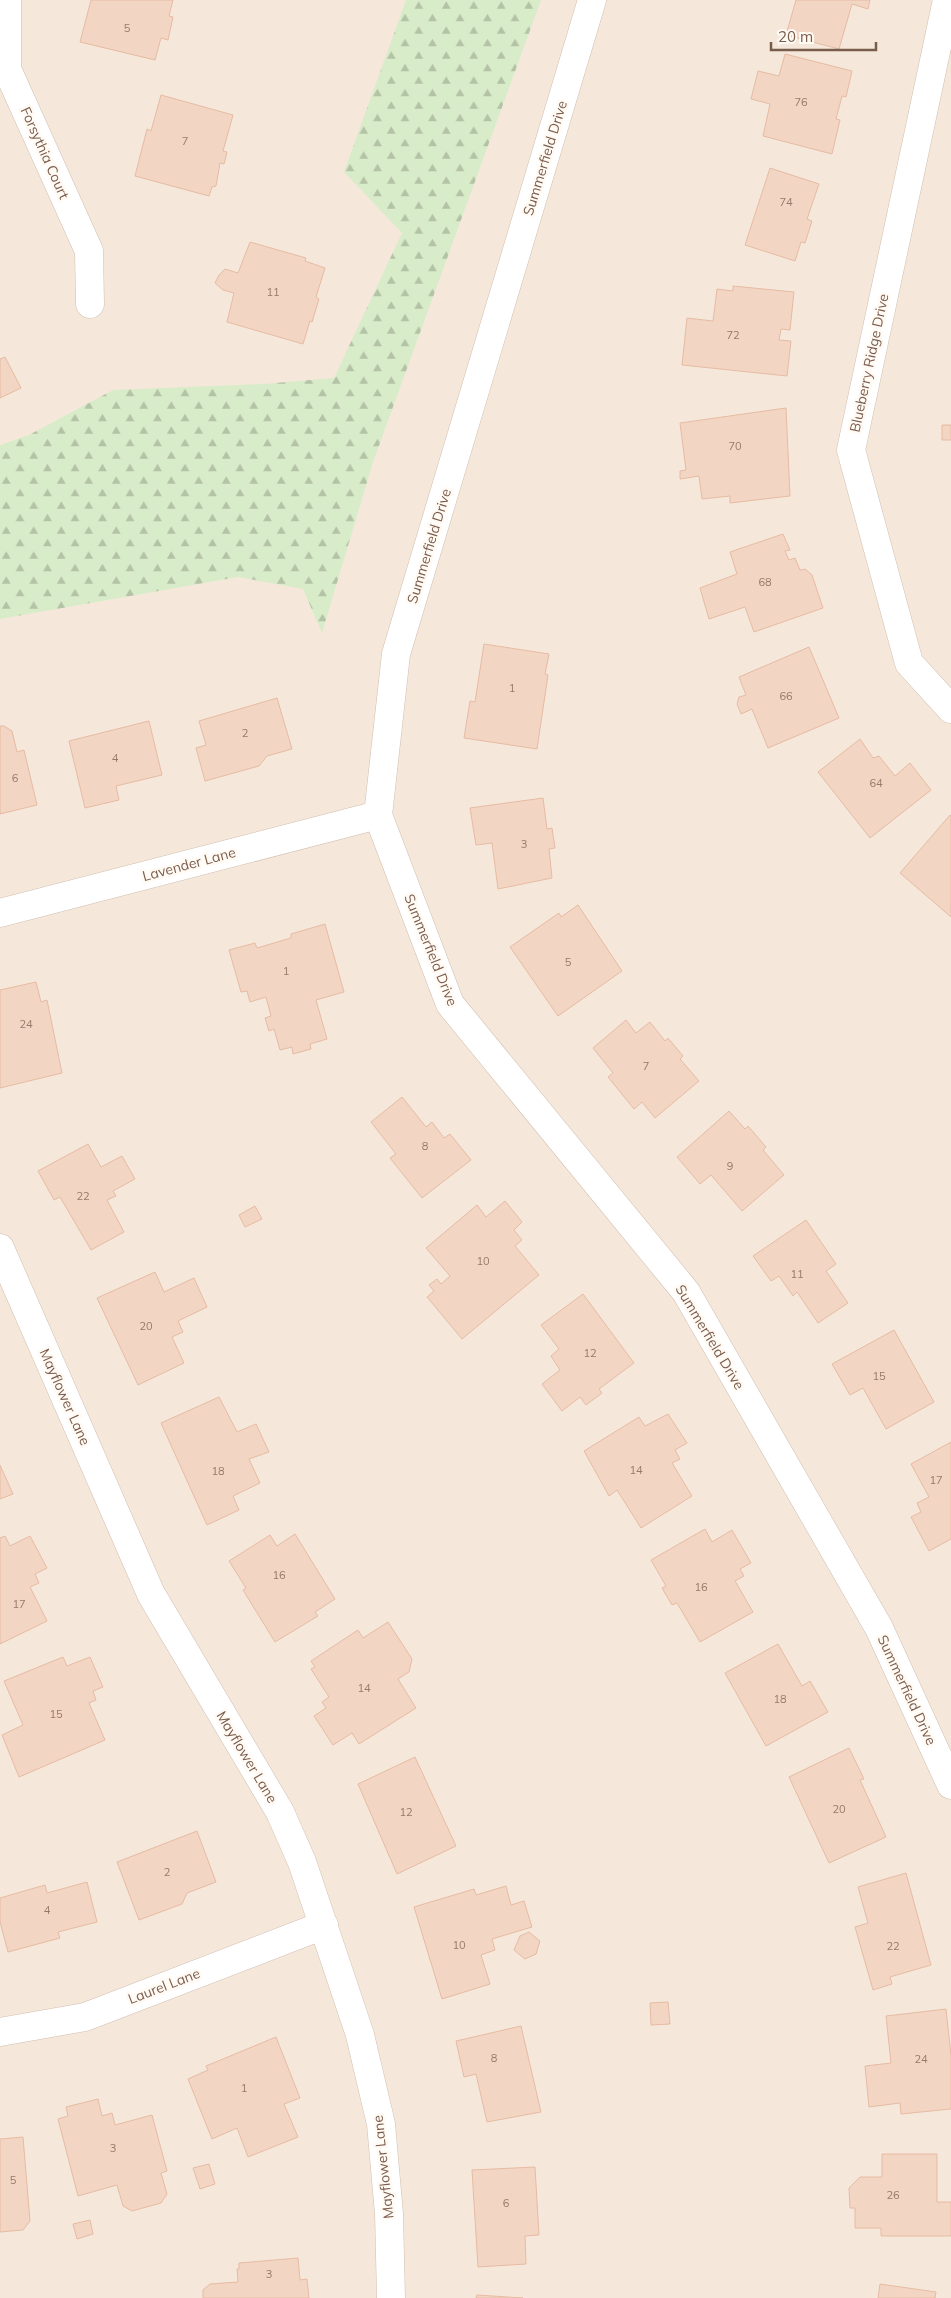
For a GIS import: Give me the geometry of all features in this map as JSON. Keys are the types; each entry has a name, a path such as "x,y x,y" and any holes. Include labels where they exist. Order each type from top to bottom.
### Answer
{"street":[{"name":"Forsythia Court","path":"8,0 8,69 89,251 90,304"},
{"name":"Summerfield Drive","path":"592,0 396,654 378,815 450,1004 686,1292 879,1628 951,1785"},
{"name":"Blueberry Ridge Drive","path":"947,0 851,450 909,663 951,709"},
{"name":"Lavender Lane","path":"0,913 378,815"},
{"name":"Mayflower Lane","path":"0,1248 151,1594 280,1812 302,1862 360,2035 382,2124 389,2214 391,2298"},
{"name":"Laurel Lane","path":"0,2032 85,2016 324,1925"}],"shaded area":[{"path":"0,0 951,0 951,2298 0,2298"}],"green space":[{"path":"406,0 541,0 373,462 322,633 303,589 238,577 0,619 0,445 29,435 113,390 264,384 334,378 402,233 344,172"}],"building":[{"path":"91,0 173,0 169,16 173,17 168,40 161,38 155,60 80,42"},
{"path":"796,0 870,0 868,9 852,4 839,49 786,35"},
{"path":"785,54 852,71 846,97 842,96 836,119 840,120 832,154 763,136 770,104 751,99 758,71 779,76"},
{"path":"161,95 233,115 223,151 227,152 224,164 220,163 216,186 212,187 209,196 135,176 147,129 151,131"},
{"path":"770,168 819,184 807,219 812,221 805,243 801,242 795,261 745,245"},
{"path":"250,242 306,258 305,261 325,268 316,297 319,299 303,344 227,322 234,293 223,290 215,283 225,269 238,273"},
{"path":"733,286 794,292 790,330 781,329 779,340 791,341 787,376 682,365 687,318 713,321 717,289 733,291"},
{"path":"5,357 21,388 0,398 0,359"},
{"path":"786,408 790,496 730,503 730,496 702,499 699,476 680,479 680,471 686,470 680,423"},
{"path":"942,425 951,425 951,440 942,440"},
{"path":"783,534 790,550 785,551 789,560 795,558 800,570 805,569 812,575 823,608 754,632 745,607 709,619 700,588 737,574 730,552"},
{"path":"484,644 549,654 545,674 548,675 537,749 464,738 470,701 475,702"},
{"path":"809,647 839,718 768,748 752,709 741,714 737,704 739,697 746,695 739,677"},
{"path":"277,698 292,749 267,756 259,766 205,781 196,748 206,745 199,721"},
{"path":"149,721 162,775 116,786 119,800 85,808 69,741"},
{"path":"0,726 4,726 12,731 17,752 24,750 37,805 0,814"},
{"path":"860,739 873,758 879,756 895,776 910,763 931,790 870,838 818,772"},
{"path":"543,798 547,829 552,828 555,848 549,849 552,878 498,889 492,843 476,845 470,808"},
{"path":"951,816 951,917 900,873"},
{"path":"578,905 622,971 558,1016 510,947 559,913 561,917"},
{"path":"325,924 344,992 316,1000 327,1039 310,1044 311,1049 293,1054 292,1047 280,1050 274,1029 269,1031 265,1018 271,1016 266,997 250,1002 247,991 241,992 229,950 255,943 257,948 291,938 291,934"},
{"path":"36,982 41,1002 47,1000 62,1073 0,1088 0,990"},
{"path":"626,1020 636,1033 650,1022 665,1041 668,1038 683,1056 680,1059 699,1081 655,1118 642,1102 634,1109 608,1077 613,1073 593,1048"},
{"path":"402,1097 426,1127 432,1122 444,1138 450,1134 471,1160 422,1198 390,1158 396,1154 371,1122"},
{"path":"729,1111 745,1129 748,1126 766,1147 763,1150 784,1175 742,1211 711,1175 700,1184 677,1157"},
{"path":"88,1144 101,1167 122,1156 135,1179 113,1191 116,1196 107,1200 124,1232 91,1250 60,1197 54,1200 38,1171"},
{"path":"505,1201 522,1222 514,1230 522,1240 515,1246 539,1275 462,1339 427,1297 434,1291 429,1285 437,1279 441,1284 450,1276 426,1248 477,1205 486,1217"},
{"path":"255,1206 262,1219 245,1227 239,1215"},
{"path":"806,1220 836,1264 826,1271 848,1303 818,1323 797,1292 793,1296 779,1276 771,1281 753,1256"},
{"path":"155,1272 164,1292 194,1278 207,1307 178,1321 183,1332 172,1337 184,1363 138,1385 97,1298"},
{"path":"583,1294 634,1363 599,1389 602,1393 586,1405 580,1397 562,1411 542,1384 560,1370 551,1356 559,1349 541,1325"},
{"path":"894,1330 934,1402 886,1429 863,1388 850,1395 832,1364"},
{"path":"219,1397 237,1432 256,1424 269,1452 249,1459 260,1483 233,1496 239,1510 207,1525 161,1423"},
{"path":"668,1414 687,1443 675,1450 680,1459 672,1463 692,1496 641,1528 617,1490 609,1496 584,1451 639,1417 645,1426"},
{"path":"951,1442 951,1539 929,1551 911,1517 921,1512 917,1503 929,1497 911,1464"},
{"path":"0,1465 13,1494 0,1499"},
{"path":"705,1529 712,1542 732,1530 751,1563 740,1569 744,1576 735,1581 753,1612 700,1642 677,1603 672,1605 662,1588 666,1586 651,1560"},
{"path":"295,1534 335,1599 315,1612 318,1616 275,1642 243,1590 246,1588 229,1561 270,1535 277,1546"},
{"path":"5,1536 10,1546 30,1536 47,1568 35,1574 39,1583 30,1587 47,1621 0,1644 0,1538"},
{"path":"388,1622 412,1659 409,1672 398,1679 416,1708 359,1744 352,1733 333,1745 314,1716 326,1708 322,1702 329,1697 311,1669 315,1667 311,1661 358,1630 363,1638"},
{"path":"778,1644 802,1686 810,1681 828,1712 766,1746 725,1673"},
{"path":"63,1657 67,1666 90,1657 103,1687 93,1691 96,1700 89,1703 105,1740 19,1777 2,1735 23,1725 4,1681"},
{"path":"849,1748 864,1779 860,1780 886,1837 829,1863 789,1777"},
{"path":"415,1757 456,1846 397,1874 358,1784"},
{"path":"197,1831 216,1882 187,1893 182,1904 139,1920 117,1862"},
{"path":"906,1873 931,1965 890,1977 892,1984 873,1990 855,1927 868,1923 858,1887"},
{"path":"87,1882 97,1922 58,1932 60,1938 8,1952 0,1922 0,1898 45,1885 47,1893"},
{"path":"506,1886 511,1905 524,1901 532,1927 492,1939 495,1950 481,1955 490,1984 442,1999 414,1907 474,1889 476,1895"},
{"path":"529,1932 540,1941 536,1954 525,1959 514,1950 520,1936"},
{"path":"668,2002 670,2024 651,2025 650,2003"},
{"path":"946,2009 951,2055 951,2109 901,2114 900,2103 869,2107 865,2066 891,2063 886,2016"},
{"path":"521,2026 541,2112 487,2122 476,2074 464,2077 456,2041"},
{"path":"276,2037 300,2098 284,2104 298,2137 248,2157 237,2128 212,2139 188,2079 208,2070 206,2066"},
{"path":"98,2099 102,2116 112,2113 115,2125 152,2115 167,2171 161,2173 167,2194 161,2203 132,2211 123,2206 117,2185 78,2196 58,2119 68,2116 66,2107"},
{"path":"23,2137 30,2221 23,2230 0,2232 0,2139"},
{"path":"882,2154 937,2154 937,2202 951,2202 951,2236 881,2236 881,2228 855,2228 855,2208 850,2208 849,2188 860,2177 882,2177"},
{"path":"209,2164 215,2184 200,2189 193,2168"},
{"path":"535,2167 539,2235 525,2236 526,2264 478,2267 472,2170"},
{"path":"90,2220 93,2234 77,2239 73,2224"},
{"path":"298,2258 300,2280 307,2279 309,2298 203,2298 203,2290 210,2284 238,2282 237,2269 239,2269 239,2263"},
{"path":"880,2284 936,2292 935,2298 878,2298"},
{"path":"477,2295 523,2298 476,2298"}]}
